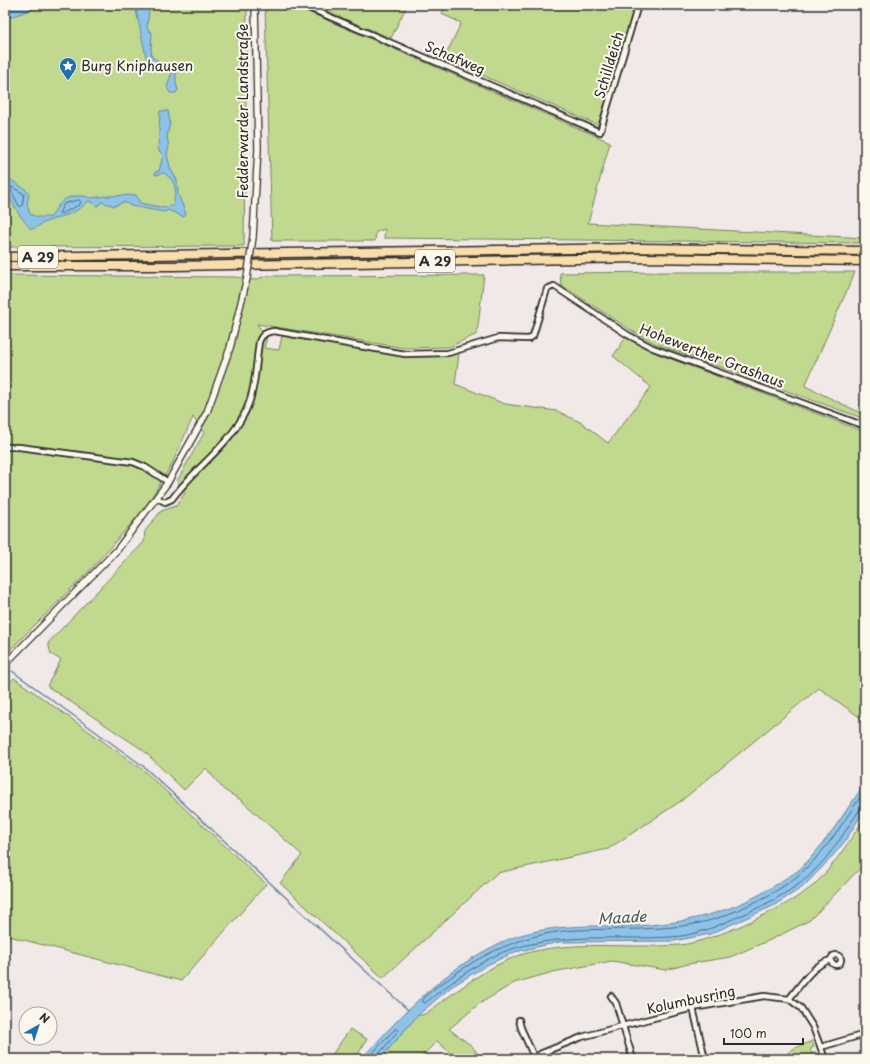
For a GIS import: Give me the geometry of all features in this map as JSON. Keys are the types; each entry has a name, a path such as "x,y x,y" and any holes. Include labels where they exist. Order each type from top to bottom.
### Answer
{"highway":[{"name":"A 29","path":"5,257 641,248 865,251"},
{"name":"A 29","path":"5,266 173,266 642,258 865,261"}],"street":[{"name":"Fedderwarder Landstraße","path":"5,664 112,556 168,482 192,442 212,399 230,348 247,278 252,237 258,149 255,5"},
{"name":"Schafweg","path":"302,5 600,132"},
{"name":"Schilldeich","path":"600,132 638,5"},
{"name":"Hohewerther Grashaus","path":"157,498 165,502 172,499 230,436 240,422 249,404 253,388 259,342 261,336 267,332 274,331 405,354 448,353 498,338 520,340 529,339 534,336 547,289 554,286 628,335 653,348 865,426"},
{"path":"5,447 19,447 133,462 168,482"},
{"path":"825,1059 814,1027 801,1008 790,999 810,974 825,961 831,960"},
{"path":"611,996 616,1003 633,1059"},
{"name":"Kolumbusring","path":"533,1058 582,1037 693,1008 764,996 790,999"},
{"path":"693,1008 705,1059"},
{"path":"519,1020 533,1058"},
{"path":"821,1047 865,1034"}],"green space":[{"path":"5,5 247,5 244,246 5,247"},
{"path":"265,5 292,5 610,142 588,223 865,238 865,243 384,238 385,229 376,232 375,241 272,241"},
{"path":"311,5 407,5 391,38"},
{"path":"445,5 637,5 598,125 444,59 461,23 442,14"},
{"path":"855,272 805,386 865,415 865,419 656,344 634,332 561,285 560,273"},
{"path":"5,275 236,277 255,280 266,276 484,275 477,334 449,347 405,348 257,324 267,337 264,348 279,350 282,336 405,357 459,354 455,384 505,404 557,411 582,423 608,443 651,387 613,356 627,336 658,354 865,432 865,721 819,688 681,801 608,849 497,873 383,978 280,883 302,855 241,800 224,790 206,768 184,790 143,750 47,686 61,660 51,654 48,643 144,542 145,531 161,511 176,506 185,493 177,481 204,433 193,417 172,464 145,508 91,569 5,655"},
{"path":"14,678 142,769 266,884 181,981 5,935 5,687"},
{"path":"865,817 865,863 810,920 770,940 730,957 688,964 666,970 612,961 553,972 514,983 479,1004 449,1029 472,1046 481,1059 457,1059 437,1041 419,1059 380,1059 417,1016 425,1014 482,973 520,955 559,947 680,945 711,937 750,922 787,903 814,885 848,844"},
{"path":"350,1029 367,1039 355,1059 329,1059"},
{"path":"812,1041 814,1047 810,1049 812,1054 816,1052 818,1059 780,1059 793,1049"}],"water":[{"path":"14,5 36,5 33,9 5,19 5,9"},
{"path":"100,5 144,5 149,11 147,26 149,31 152,32 152,57 162,63 176,64 176,83 178,90 176,93 170,93 167,87 173,69 172,67 148,66 136,10"},
{"path":"160,111 168,111 170,122 167,137 169,146 167,155 171,170 177,180 178,194 186,214 184,217 168,210 164,212 131,206 124,202 114,206 102,202 97,206 89,201 65,216 31,229 13,204 7,190 5,176 25,189 29,194 27,204 30,214 37,217 51,217 63,200 77,196 92,198 136,195 140,203 160,207 173,206 175,187 172,180 164,173 155,175 155,172 159,171 163,155 158,150"},
{"path":"865,783 865,809 845,841 803,887 773,906 710,934 674,941 559,942 515,952 487,965 451,987 417,1016 380,1059 361,1059 424,994 459,967 500,943 531,932 563,927 628,926 669,923 709,915 748,901 801,868 835,827"}],"waterway":[{"path":"12,671 143,766 408,1010"}],"place":[{"name":"Burg Kniphausen","path":"68,81"}],"water label":[{"name":"Maade","path":"622,918"}]}
